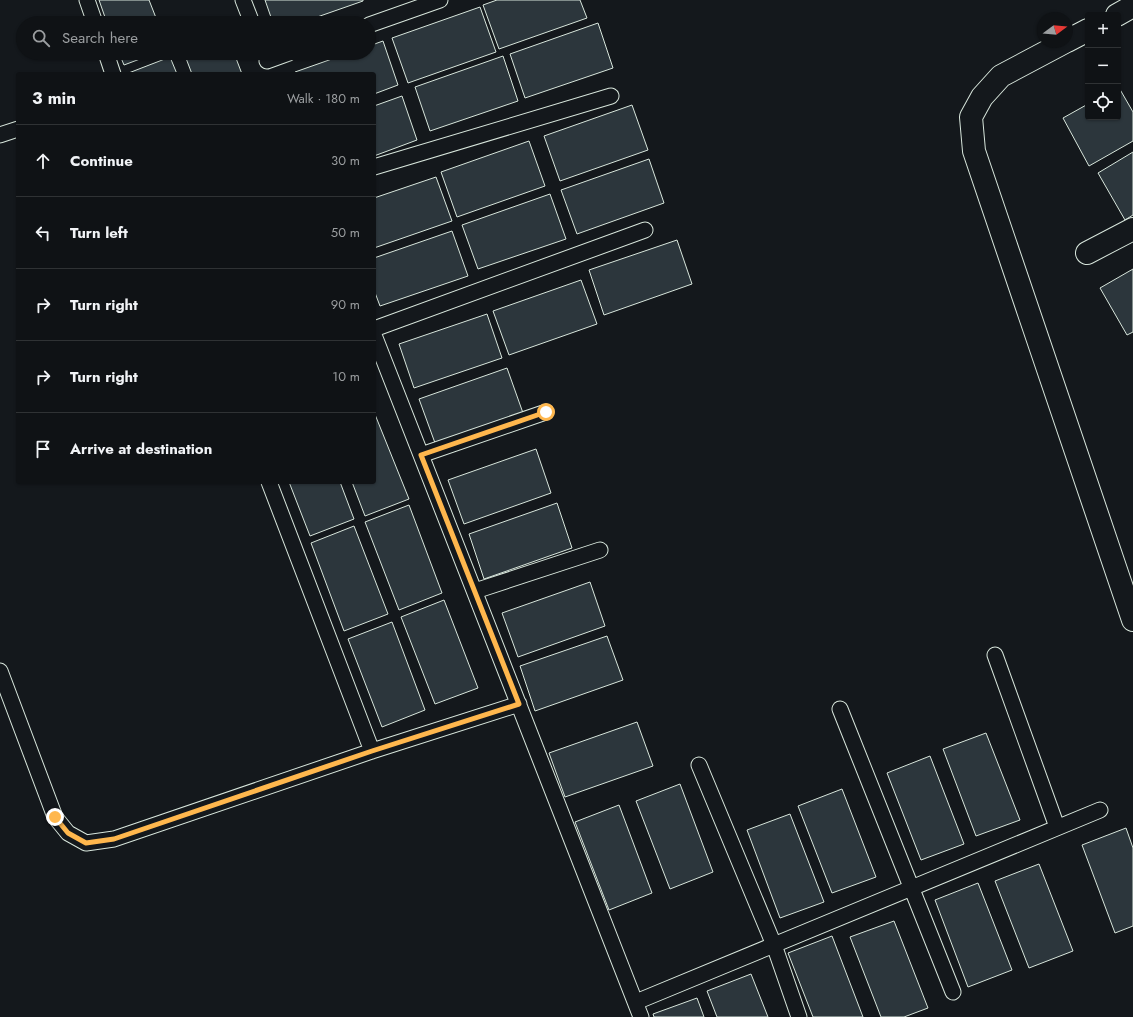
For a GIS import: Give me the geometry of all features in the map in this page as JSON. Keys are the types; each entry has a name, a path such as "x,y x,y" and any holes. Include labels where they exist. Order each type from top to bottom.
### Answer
{"street":[{"path":"1121,13 1133,6"},
{"path":"1073,38 1085,32"},
{"path":"1053,48 1001,76 982,97 971,117 974,151 1133,620"},
{"path":"1087,253 1133,229"}],"lane":[{"path":"87,0 93,16"},
{"path":"243,0 249,16"},
{"path":"376,23 440,0"},
{"path":"108,60 112,72"},
{"path":"376,167 611,96"},
{"path":"0,135 16,130"},
{"path":"376,328 645,230"},
{"path":"376,339 641,1017"},
{"path":"421,455 546,412"},
{"path":"270,484 372,751"},
{"path":"475,592 600,550"},
{"path":"995,655 1057,827"},
{"path":"0,671 55,817 68,833 86,843 114,839 372,751 519,704"},
{"path":"840,709 953,992"},
{"path":"699,765 774,945 799,1017"},
{"path":"636,1002 1100,810"}],"building":[{"path":"99,0 149,0 155,16 105,16"},
{"path":"265,0 363,0 320,16 271,16"},
{"path":"497,0 580,0 587,18 499,49 483,5"},
{"path":"480,7 496,52 408,83 392,38"},
{"path":"598,23 613,68 525,98 510,54"},
{"path":"383,41 398,85 376,93 376,72 295,72 329,60 376,60 376,44"},
{"path":"503,56 518,101 430,131 415,87"},
{"path":"122,60 137,60 124,65"},
{"path":"162,60 171,60 176,72 131,72"},
{"path":"187,60 237,60 241,72 191,72"},
{"path":"1121,91 1133,112 1133,141 1089,166 1063,118 1085,106 1085,120 1121,120"},
{"path":"402,96 417,140 376,155 376,105"},
{"path":"632,105 648,150 560,181 544,136"},
{"path":"529,141 545,186 457,217 441,172"},
{"path":"1133,152 1133,215 1125,220 1098,173"},
{"path":"649,159 664,203 577,234 561,190"},
{"path":"436,177 452,221 376,247 376,197"},
{"path":"550,194 566,239 478,269 462,225"},
{"path":"452,231 468,276 380,306 376,295 376,257"},
{"path":"677,240 692,284 604,315 589,270"},
{"path":"1133,269 1133,332 1127,335 1100,288"},
{"path":"581,280 597,324 509,355 493,311"},
{"path":"487,314 502,358 414,388 399,344"},
{"path":"507,368 523,413 435,443 419,399"},
{"path":"376,417 409,499 365,516 353,484 376,484"},
{"path":"536,449 551,493 464,524 448,480"},
{"path":"290,484 341,484 354,519 310,536"},
{"path":"557,503 572,548 484,579 469,534"},
{"path":"409,505 442,593 399,610 365,522"},
{"path":"354,526 388,614 344,631 311,543"},
{"path":"590,582 605,626 518,657 502,613"},
{"path":"444,600 478,688 435,704 401,617"},
{"path":"392,622 425,710 382,727 348,639"},
{"path":"607,636 623,680 535,711 520,666"},
{"path":"637,722 653,766 565,797 549,753"},
{"path":"986,733 1020,820 976,836 943,749"},
{"path":"930,756 964,844 921,860 887,773"},
{"path":"680,784 713,872 670,889 636,801"},
{"path":"842,789 876,877 832,893 798,806"},
{"path":"619,805 652,893 609,910 575,822"},
{"path":"790,814 824,902 780,918 747,830"},
{"path":"1126,828 1133,848 1133,926 1115,933 1082,845"},
{"path":"1039,864 1073,951 1029,968 995,881"},
{"path":"978,883 1012,970 968,987 935,900"},
{"path":"894,921 928,1008 904,1017 881,1017 850,937"},
{"path":"832,936 863,1017 813,1017 788,953"},
{"path":"751,974 768,1017 717,1017 707,991"},
{"path":"697,998 704,1017 654,1017 653,1014"}],"route":[{"path":"55,817 68,833 86,843 114,839 372,751 519,704 421,455 546,412"}]}
